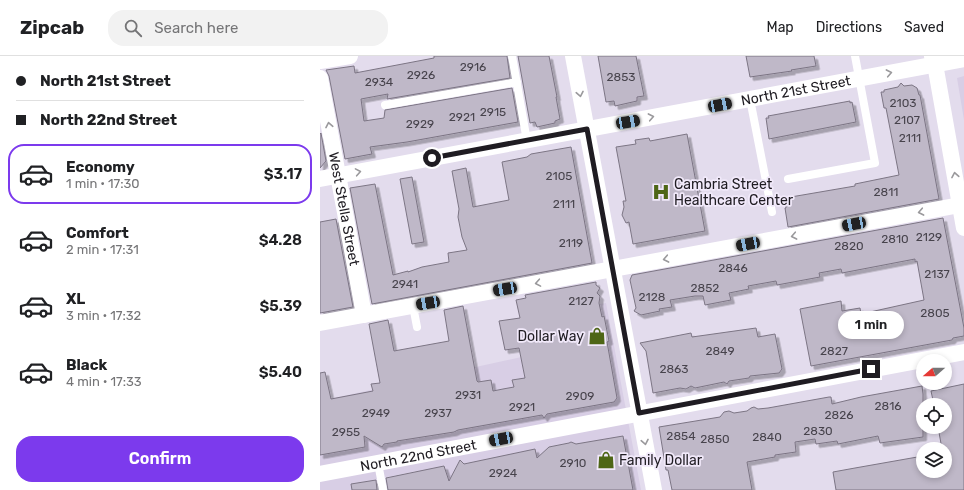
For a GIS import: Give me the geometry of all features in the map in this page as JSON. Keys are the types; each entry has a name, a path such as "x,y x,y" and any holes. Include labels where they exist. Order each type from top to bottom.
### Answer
{"street":[{"path":"320,62 350,56"},
{"path":"573,56 654,490"},
{"name":"North 21st Street","path":"320,179 859,79 934,60 964,59"},
{"path":"934,60 964,228"},
{"name":"West Stella Street","path":"320,78 364,315"},
{"path":"320,323 960,205"},
{"name":"North 22nd Street","path":"320,474 964,352"}],"lane":[{"path":"512,56 527,140"},
{"path":"788,179 875,163 855,56"},
{"path":"386,105 516,82"},
{"path":"750,99 772,212"},
{"path":"413,306 417,327"},
{"path":"378,463 383,490"}],"shaded area":[{"path":"964,76 964,120 957,78"},
{"path":"606,303 641,490 420,490 417,471 373,480 375,490 320,490 320,410 336,406 334,398 558,349 551,312"}],"building":[{"path":"434,56 507,56 510,78 387,99 388,94 361,99 364,121 384,118 385,110 512,88 518,122 407,142 370,147 372,154 345,159 329,76 326,70 354,66 355,73 434,58"},
{"path":"518,56 549,56 560,119 555,121 555,123 537,127 535,122 530,123"},
{"path":"598,56 636,56 644,96 637,97 637,101 615,106 614,101 606,102"},
{"path":"746,56 814,56 816,66 750,77"},
{"path":"901,83 904,86 912,85 917,88 920,95 939,199 788,227 785,198 855,186 855,184 899,175 886,108 884,108 881,92 898,87"},
{"path":"850,101 850,103 852,102 856,122 769,139 766,118 769,118 768,116"},
{"path":"321,133 326,161 320,168 320,134"},
{"name":"Cambria Street Healthcare Center","path":"687,134 705,231 633,244 629,222 626,223 622,215 624,207 623,201 626,201 616,147 636,144 635,140 649,138 650,141"},
{"path":"571,147 592,263 372,304 350,188 375,184 393,275 422,267 449,262 448,253 467,250 462,237 458,217 459,209 452,171 466,168 473,207 509,200 502,162 527,157 531,154"},
{"path":"412,177 424,242 412,244 400,179"},
{"path":"943,218 964,328 964,336 953,338 952,340 811,366 800,309 841,301 842,311 860,308 861,314 924,300 917,261 915,262 915,259 842,273 841,269 819,273 820,277 777,285 776,281 748,286 749,289 729,293 731,300 705,305 703,296 695,296 670,300 672,307 659,309 660,311 641,315 634,311 636,308 630,280 632,275"},
{"path":"336,219 353,307 320,313 320,222"},
{"path":"596,282 596,285 600,288 597,293 600,296 599,303 602,317 604,316 609,341 607,342 617,398 614,402 547,414 544,418 542,415 458,430 454,432 397,441 384,444 382,447 364,436 365,447 320,455 320,373 325,372 331,399 373,391 371,384 380,383 369,324 388,320 394,351 449,341 444,310 463,306 477,381 491,380 493,391 514,387 512,380 525,378 519,348 505,350 499,321 520,318 516,300 526,298 525,295"},
{"path":"756,328 758,337 775,334 782,369 779,373 750,376 749,378 729,381 727,384 724,382 695,388 691,386 686,389 680,388 653,393 646,351 640,343 691,333 692,337"},
{"path":"964,384 964,490 836,490 833,472 916,457 916,478 952,478 952,442 941,442 939,434 952,434 952,398 932,398 931,391 952,390 952,387"},
{"path":"916,387 916,390 922,390 923,398 916,398 916,434 923,434 923,437 880,443 878,436 838,444 837,441 816,444 815,439 795,442 796,452 775,455 775,457 747,462 752,490 672,490 668,470 666,470 659,427 720,417 724,412 729,411 734,413 747,411 754,407 758,409 768,408 829,397 831,397 832,404"},
{"path":"623,436 633,490 388,490 386,478 444,466 449,481 460,460 464,464 535,449 537,458 549,447 571,442 576,444"},
{"path":"376,480 377,490 352,490 351,484"}],"place":[{"name":"Cambria Street Healthcare Center","path":"661,192"},
{"name":"Dollar Way","path":"597,336"},
{"name":"Family Dollar","path":"606,460"}],"route":[{"path":"432,158 587,129 639,413 871,369"}]}
